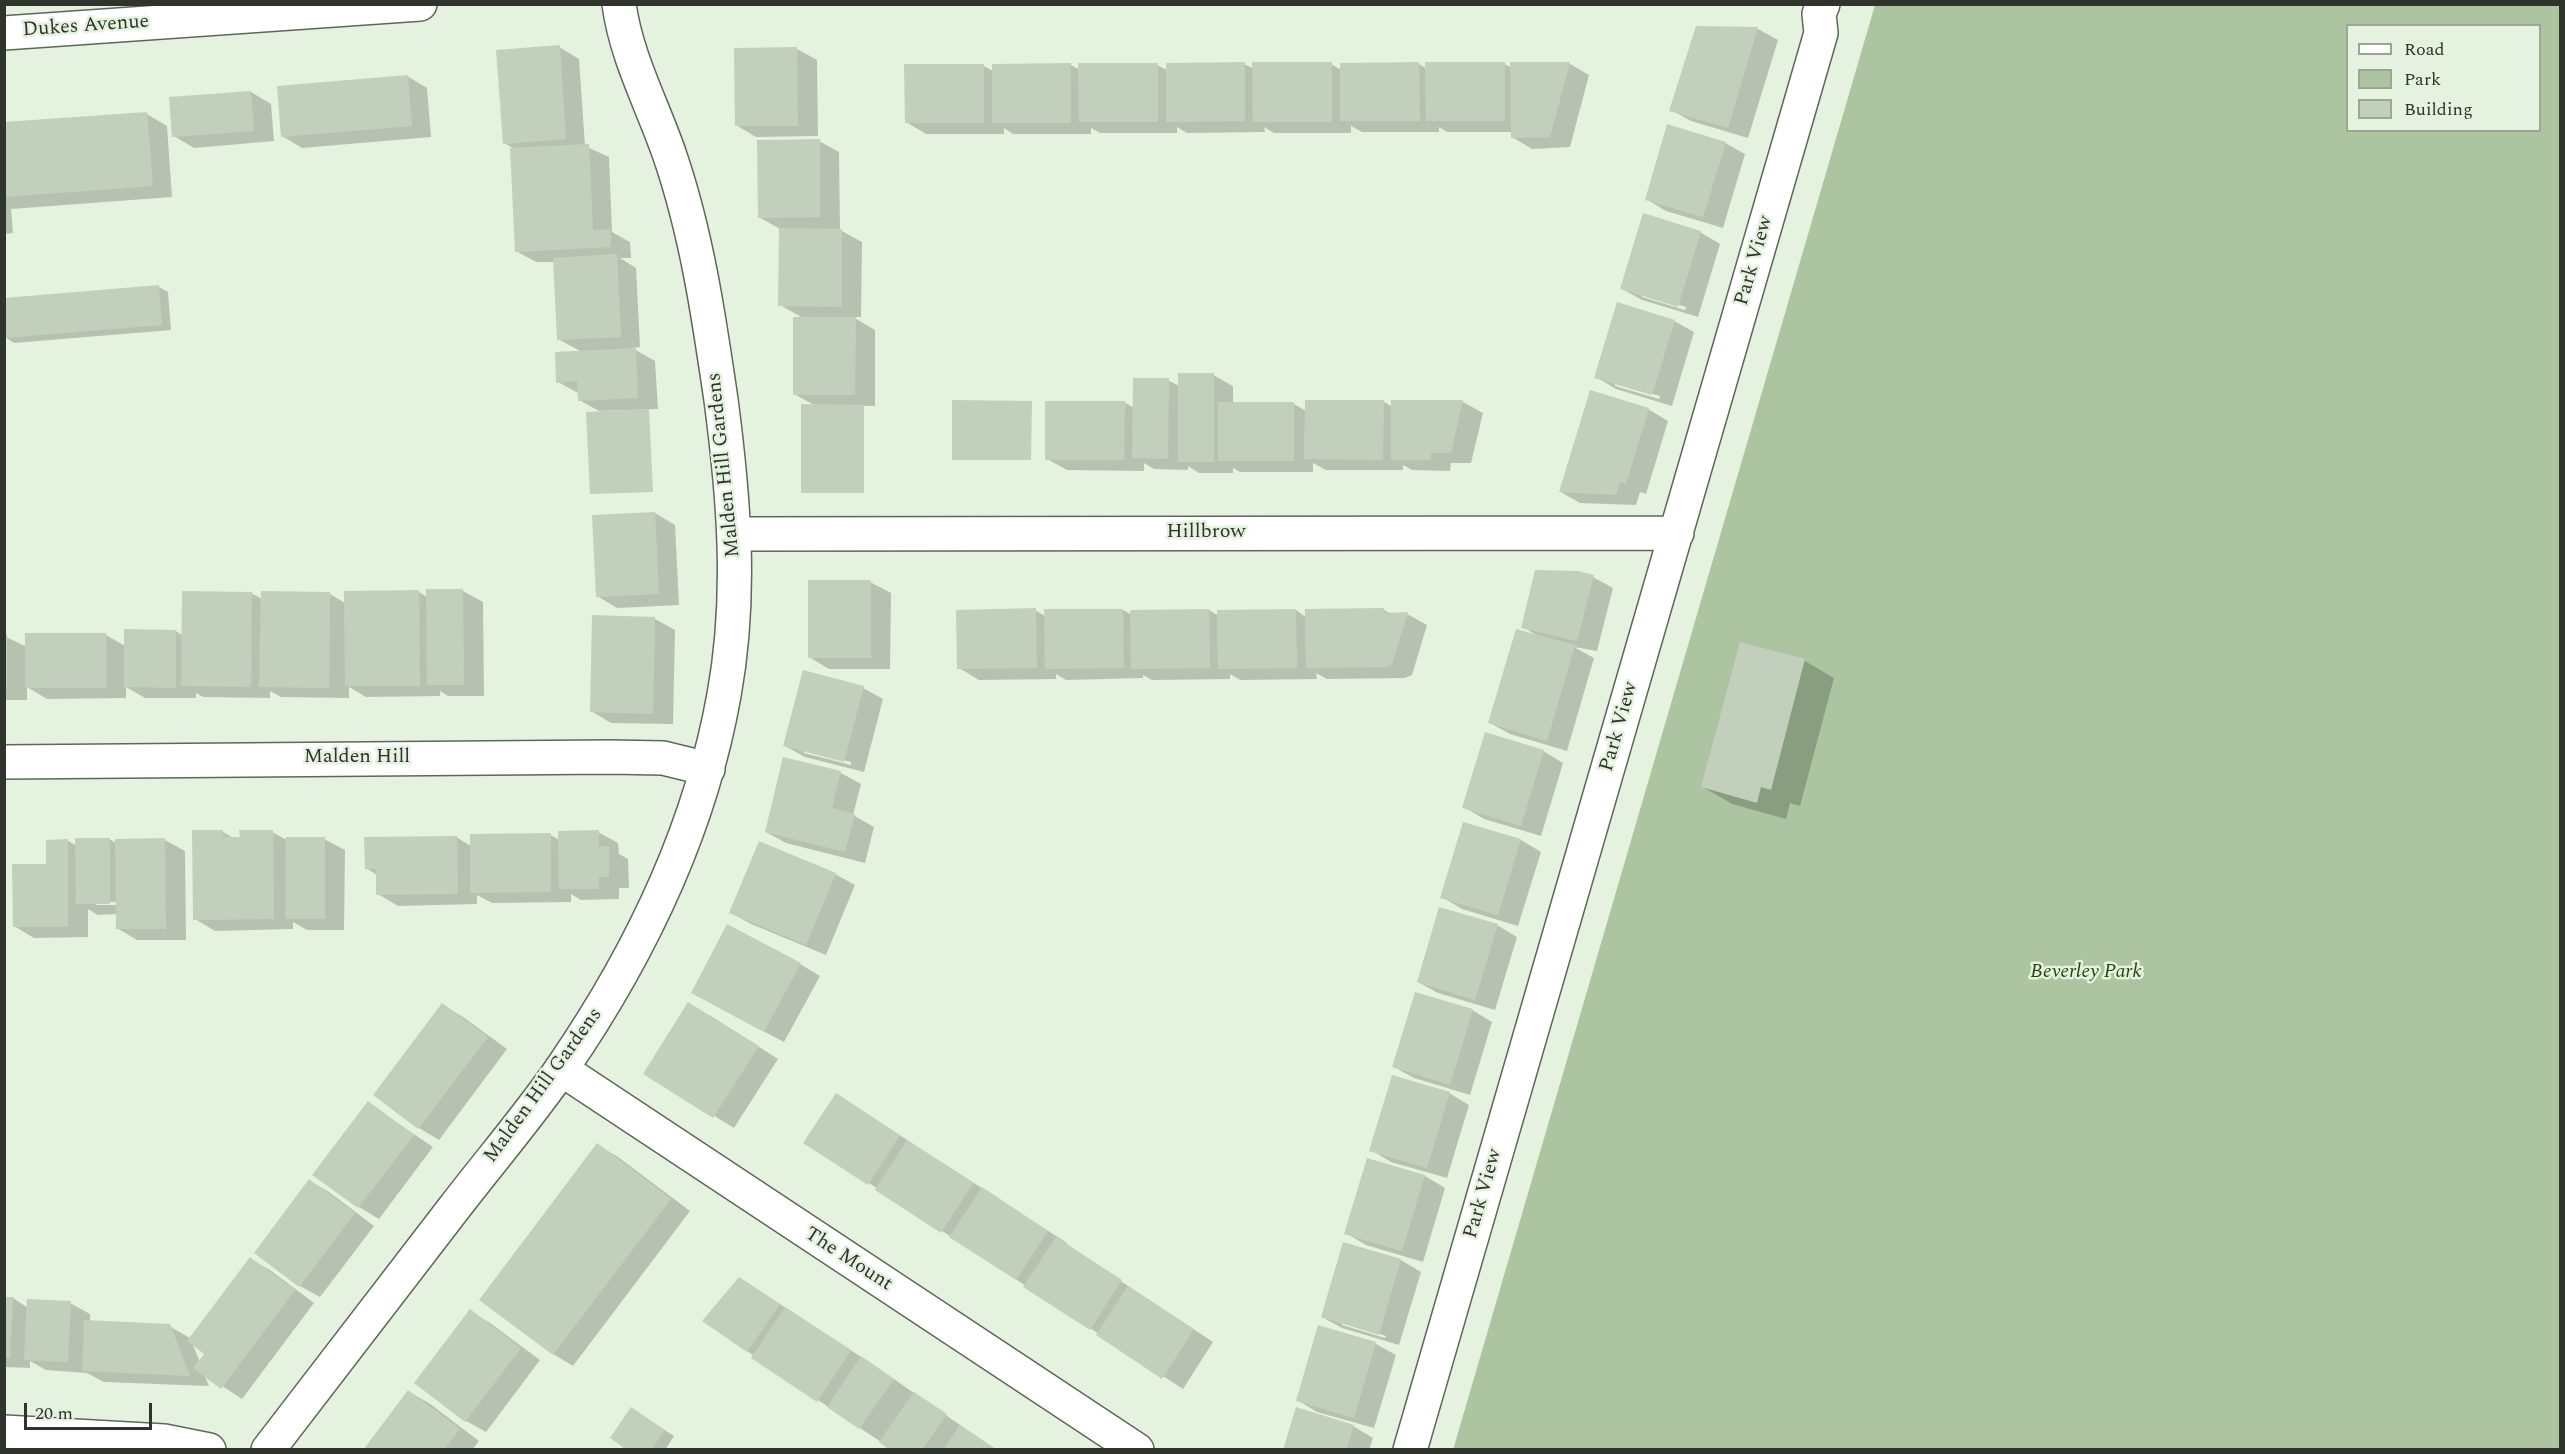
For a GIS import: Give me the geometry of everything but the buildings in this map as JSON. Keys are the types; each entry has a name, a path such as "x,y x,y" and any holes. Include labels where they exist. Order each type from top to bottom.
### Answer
{"street":[{"name":"Dukes Avenue","path":"4,33 420,4"},
{"name":"Malden Hill Gardens","path":"268,1449 561,1070 606,1001 646,928 682,847 708,769 725,694 732,635 735,534 720,399 698,262 670,156 631,54 619,4"},
{"name":"Park View","path":"1410,1449 1821,33 1818,8"},
{"name":"Hillbrow","path":"735,534 1677,533"},
{"name":"Malden Hill","path":"4,762 610,757 663,758 708,769"},
{"name":"The Mount","path":"561,1070 1137,1449"},
{"path":"4,1432 164,1441 209,1449"}],"green space":[{"name":"Beverley Park","path":"1875,5 2560,5 2560,1449 1453,1450"}]}
